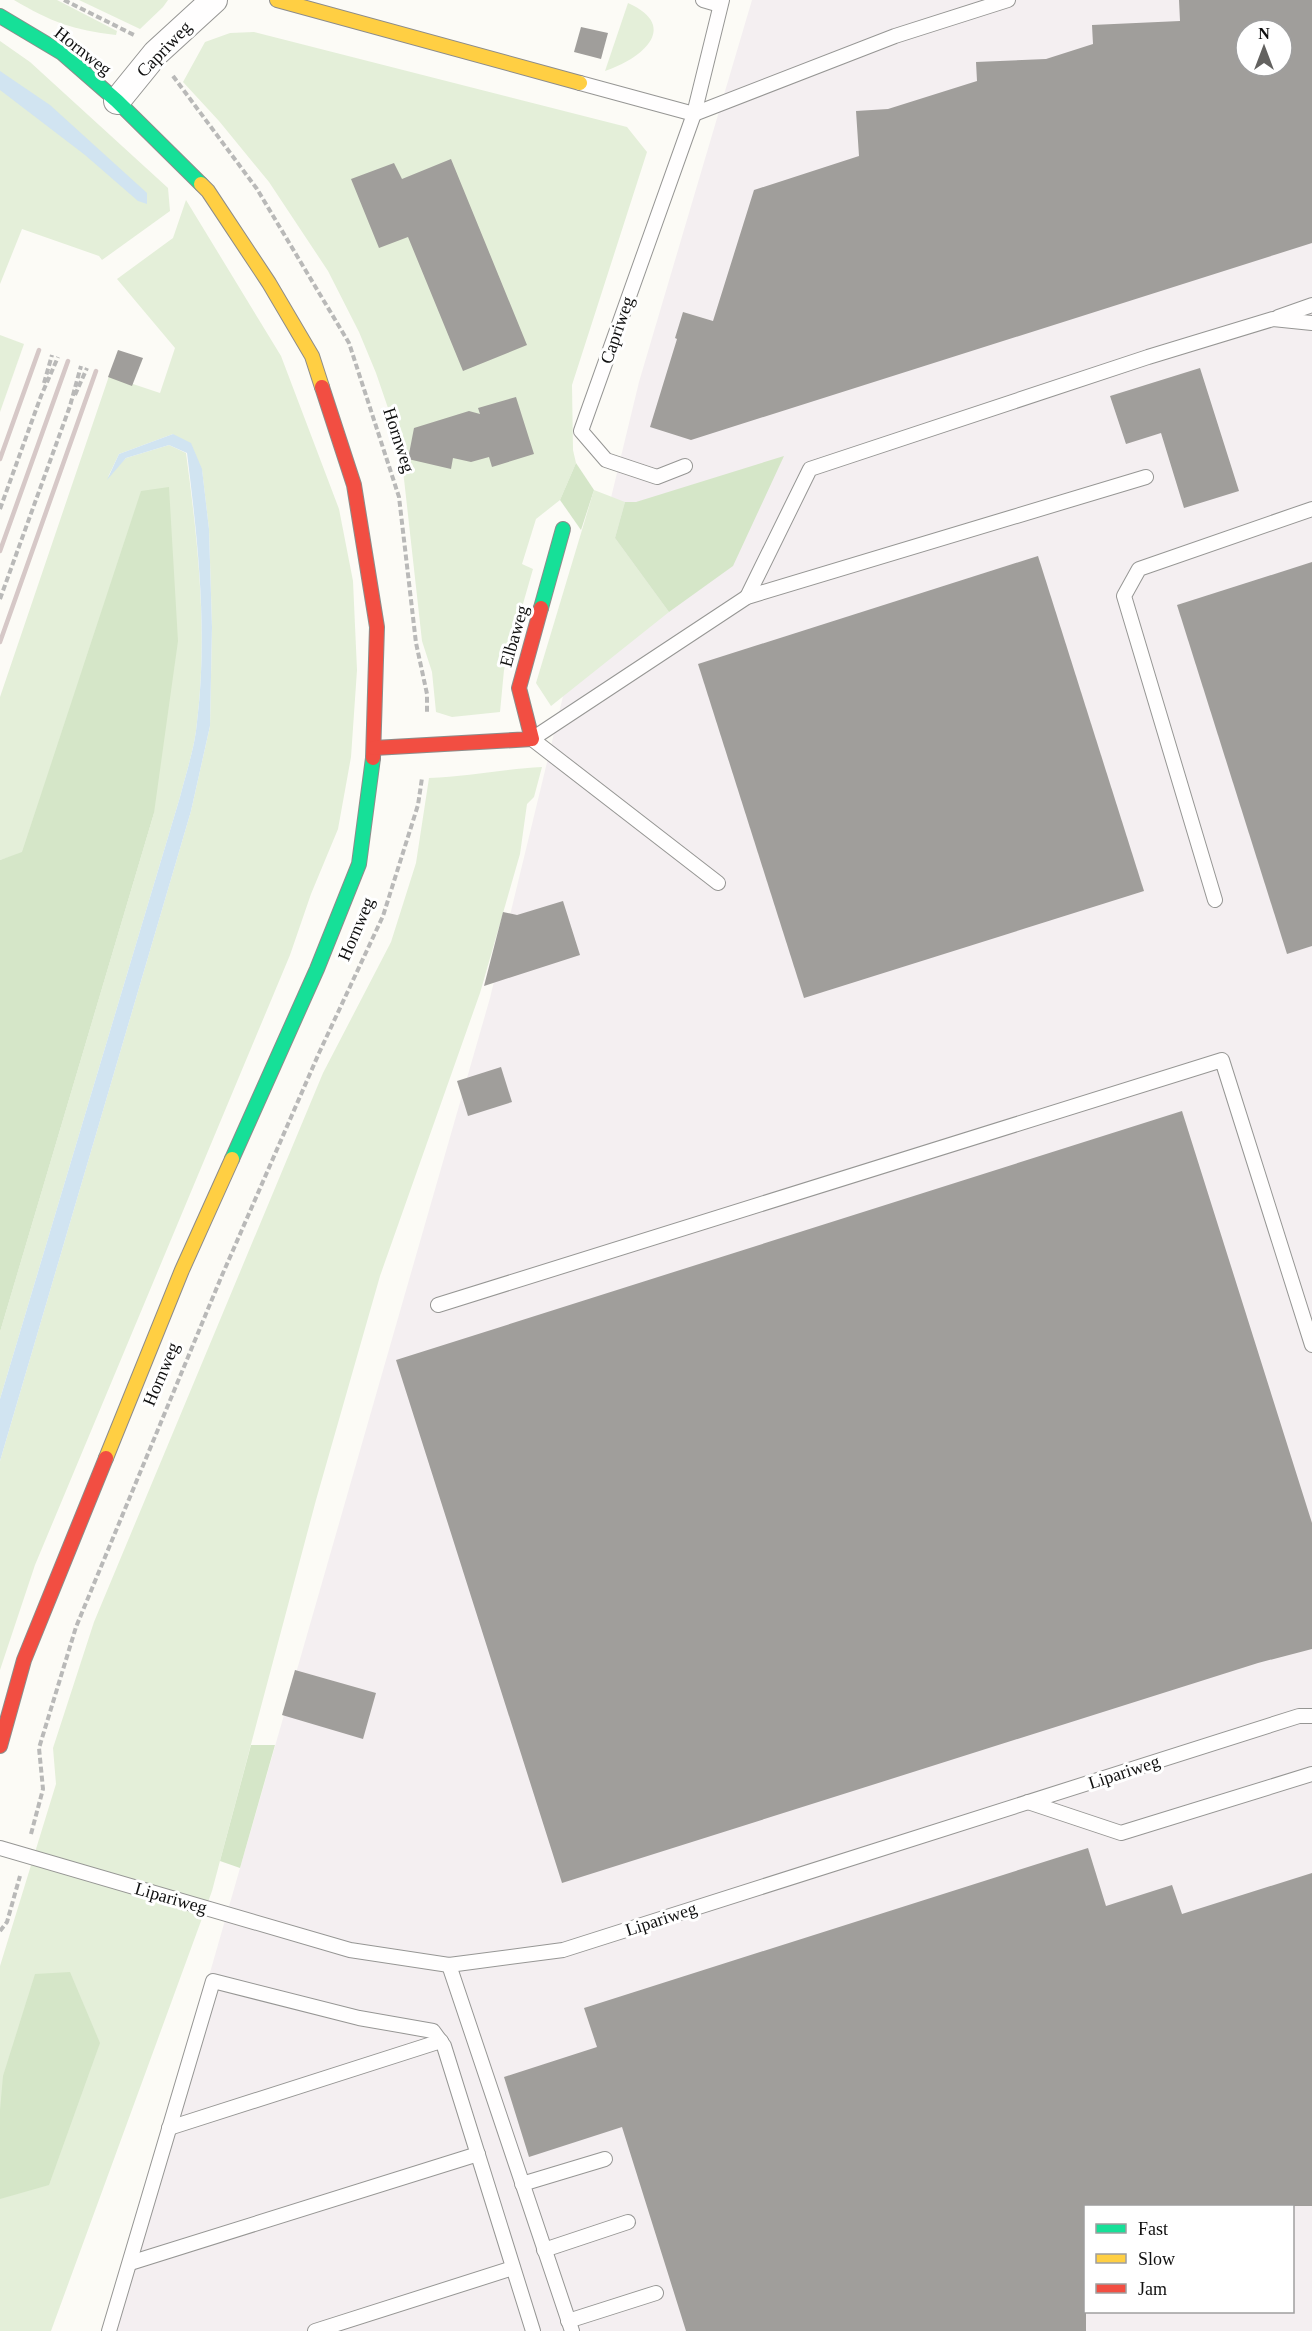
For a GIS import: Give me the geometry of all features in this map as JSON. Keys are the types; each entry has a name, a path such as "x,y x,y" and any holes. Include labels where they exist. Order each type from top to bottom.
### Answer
{"street":[{"name":"Capriweg","path":"117,101 156,53 214,0"},
{"path":"278,0 580,83"},
{"name":"Hornweg","path":"0,16 62,53 117,101 208,190 269,283 312,356 354,485 377,627 374,748 359,864 317,969 182,1270 24,1660 0,1746"},
{"name":"Elbaweg","path":"532,739 519,688 563,529"},
{"path":"374,748 532,739"}],"lane":[{"name":"Capriweg","path":"685,466 657,477 606,460 581,432 693,114 721,3 703,0"},
{"path":"580,83 693,114 895,36 1008,0"},
{"path":"747,597 810,470 1148,357 1312,305"},
{"path":"1273,319 1312,323"},
{"path":"718,882 532,739 747,597 1146,477"},
{"path":"1215,900 1124,596 1139,569 1312,509"},
{"path":"438,1305 1222,1060 1312,1345"},
{"name":"Lipariweg","path":"0,1848 350,1950 449,1965 563,1950 1299,1716 1312,1716"},
{"path":"1028,1802 1121,1833 1312,1774"},
{"path":"449,1965 570,2326 656,2293"},
{"path":"109,2331 213,1982 359,2018 433,2031 444,2046 533,2331"},
{"path":"170,2128 441,2041"},
{"path":"130,2263 478,2154"},
{"path":"522,2184 605,2159"},
{"path":"544,2250 628,2222"},
{"path":"315,2331 513,2268"}],"path":[{"name":"Hornweg","path":"0,1930 7,1922 43,1789 39,1748 76,1627 220,1280 319,1053 383,916 418,805 427,745 427,694 416,643 399,497 349,343 257,189 156,53 132,33 64,0"},
{"path":"41,396 52,355"},
{"path":"0,509 41,396 58,357"},
{"path":"70,406 81,366"},
{"path":"0,599 70,406 87,368"}],"shaded area":[{"path":"752,0 1312,0 1312,2331 107,2331 490,998 639,382"}],"green space":[{"path":"14,0 57,0 117,31 116,35 87,31 63,24"},
{"path":"79,0 168,0 140,29"},
{"path":"628,3 644,12 652,22 654,32 650,42 642,51 631,59 605,71"},
{"path":"254,32 627,127 647,152 572,385 573,450 576,463 560,500 536,519 522,564 533,569 504,670 500,712 452,717 436,712 432,672 422,641 400,443 376,373 359,332 328,271 269,182 219,121 183,82 205,42 230,33"},
{"path":"0,41 30,62 168,188 170,211 102,260 99,256 22,229 0,284"},
{"path":"186,200 281,356 339,509 353,581 357,670 351,757 338,829 311,894 290,955 35,1565 0,1670 0,1461 191,811 210,726 212,627 209,529 202,470 173,434 119,454 108,477 126,458 169,445 186,453 198,554 202,621 200,689 194,741 180,797 0,1399 0,1332 154,813 0,860 0,697 109,376 160,393 175,348 117,279 173,238"},
{"path":"0,335 24,344 0,412"},
{"path":"784,456 733,566 669,612 615,538 625,502 636,502"},
{"path":"576,463 594,490 581,530 560,500"},
{"path":"169,487 178,641 154,813 0,1332 0,860 22,852 141,491"},
{"path":"594,490 625,502 615,538 669,612 551,706 536,683"},
{"path":"542,767 534,797 527,804 520,854 480,993 380,1276 316,1500 212,1891 51,2331 0,2331 0,1966 56,1784 53,1748 94,1622 323,1073 391,942 416,863 429,778"},
{"path":"251,1745 275,1745 240,1868 220,1861"},
{"path":"70,1972 100,2043 49,2185 0,2199 0,2110 3,2076 35,1974"}],"water":[{"path":"0,71 50,105 147,193 147,204 138,201 85,155 0,90"},
{"path":"173,434 191,443 202,469 209,529 212,627 210,726 191,811 0,1461 0,1399 180,797 196,731 202,655 202,621 195,520 187,453 169,445 126,458 107,480 119,454"}],"building":[{"path":"1179,0 1312,0 1312,243 691,440 650,427 683,312 713,321 754,190 859,156 856,111 888,109 977,81 976,62 1046,59 1093,44 1092,25 1180,21"},
{"path":"581,27 608,33 601,59 574,52"},
{"path":"451,159 527,345 463,371 408,237 379,248 351,179 394,163 402,179"},
{"path":"118,350 143,358 132,386 108,377"},
{"path":"1200,368 1239,491 1184,508 1161,433 1126,444 1110,396"},
{"path":"516,397 534,454 492,467 489,457 471,462 453,458 451,469 408,459 414,428 469,411 480,414 478,408"},
{"path":"1038,556 1144,891 804,998 698,664"},
{"path":"1312,562 1312,946 1287,954 1177,605"},
{"path":"563,901 580,955 484,986 503,912 517,915"},
{"path":"501,1067 512,1102 468,1116 457,1081"},
{"path":"1182,1111 1312,1523 1312,1649 1258,1663 562,1883 396,1360"},
{"path":"295,1670 376,1693 363,1739 282,1715"},
{"path":"1088,1848 1106,1906 1172,1885 1182,1914 1312,1873 1312,2206 1084,2205 1086,2331 686,2331 622,2127 529,2157 504,2077 597,2047 584,2008"}],"railway":[{"path":"0,459 39,350"},
{"path":"0,551 68,361"},
{"path":"0,642 96,371"}],"traffic: fast":[{"path":"0,16 62,53 117,101 201,184"},
{"path":"541,608 563,529"},
{"path":"232,1159 317,969 359,864 373,758"}],"traffic: slow":[{"path":"277,0 580,83"},
{"path":"201,184 208,191 269,283 312,356 322,387"},
{"path":"106,1458 182,1270 232,1159"}],"traffic: jam":[{"path":"322,387 354,485 377,627 373,758"},
{"path":"374,748 532,739 519,688 541,608"},
{"path":"0,1746 24,1660 106,1458"}]}
